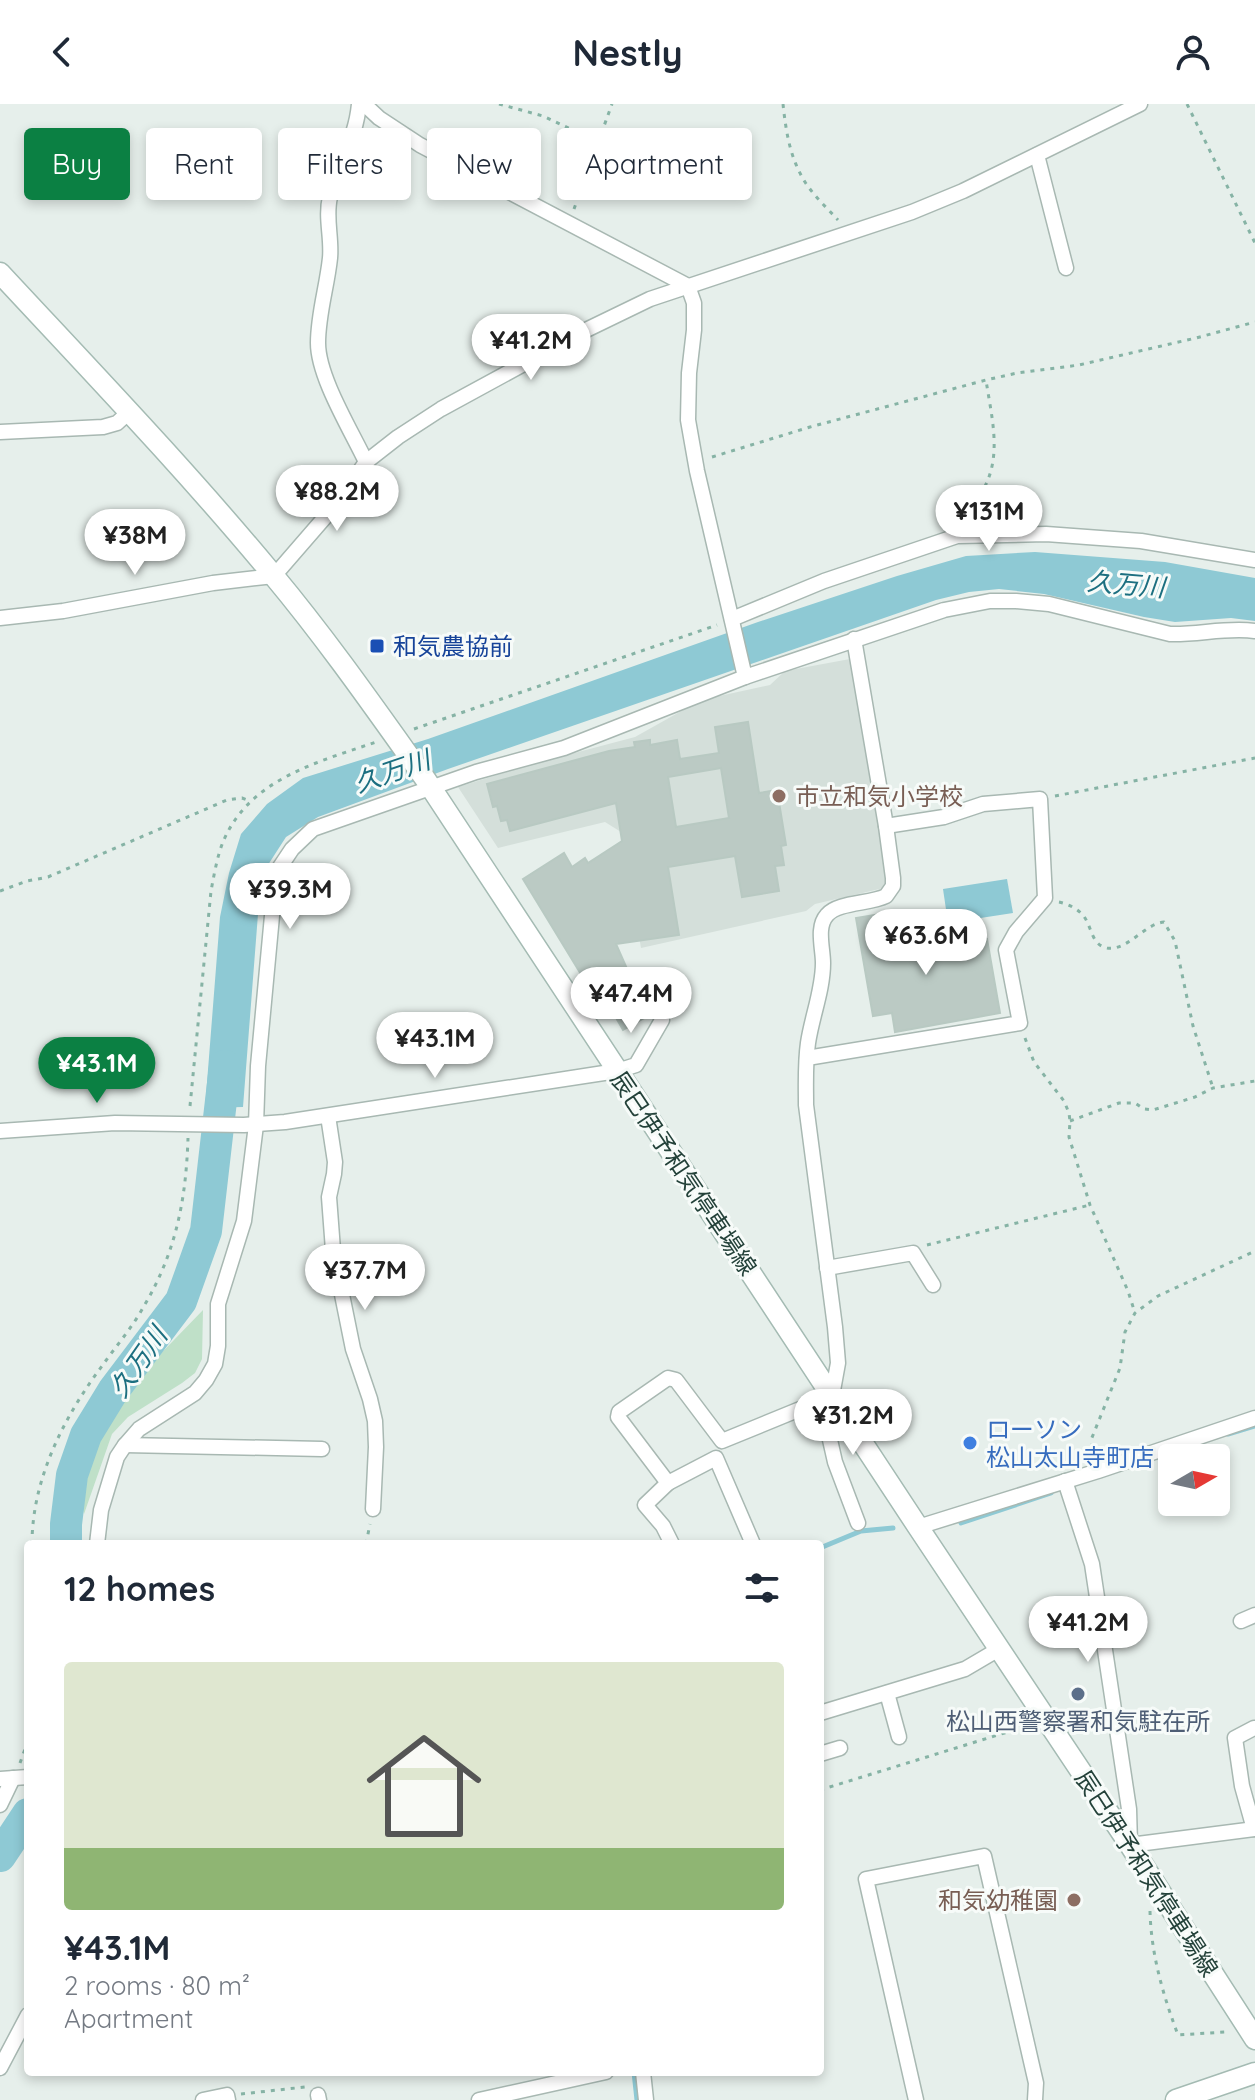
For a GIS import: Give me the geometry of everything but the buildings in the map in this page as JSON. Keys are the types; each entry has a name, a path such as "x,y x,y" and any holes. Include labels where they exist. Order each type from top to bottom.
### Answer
{"main road":[{"name":"辰巳伊予和気停車場線","path":"0,273 202,492 274,576 350,673 428,784 617,1071 826,1398 918,1527 1252,2034"},
{"path":"1176,2100 1255,2073"}],"street":[{"path":"366,462 322,372 318,346 319,318 330,254 329,200 362,104 420,145 688,286 694,303 688,420 744,673"},
{"path":"0,618 63,611 213,583 274,576 339,501 366,462 441,409 650,299 912,212 963,191 1140,104"},
{"path":"1037,155 1066,268"},
{"path":"0,432 103,427 117,423 129,412"},
{"path":"732,621 824,581 957,536 1046,534 1141,541 1255,560"},
{"path":"97,1540 101,1510 117,1457 125,1445 139,1429 195,1393 215,1364 218,1304 244,1221 250,1125 276,873 292,849 313,829 428,784 564,748 744,673 944,610 990,601 1016,601 1049,604 1170,634 1255,631"},
{"path":"854,639 893,878 890,892 881,899 838,908 828,913 823,921 820,936 823,975 807,1058 806,1105 838,1363 826,1398 835,1462 858,1523"},
{"path":"807,1058 1020,1023 1006,950 1016,932 1045,898 1040,799 983,804 944,817 886,826"},
{"path":"0,1131 115,1123 250,1125 328,1116 617,1071 636,1065 662,1020"},
{"path":"328,1116 335,1162 329,1197 333,1250 353,1349 375,1421 373,1509"},
{"path":"827,1268 913,1253 933,1285"},
{"path":"668,1483 618,1417 619,1412 668,1378 676,1380 722,1441"},
{"path":"751,1540 716,1458 722,1441 826,1398"},
{"path":"918,1527 1255,1418"},
{"path":"125,1445 322,1449"},
{"path":"670,1540 663,1526 645,1505 668,1483 716,1458"},
{"path":"1065,1481 1092,1564 1129,1809 1130,1845 1254,1829 1242,1786 1235,1738 1254,1728"},
{"path":"824,1712 965,1669 999,1649"},
{"path":"887,1693 899,1737"},
{"path":"824,1753 840,1748"},
{"path":"0,1805 15,1778"},
{"path":"916,2100 866,1879 984,1856 1036,2083 1035,2100"},
{"path":"0,2068 24,2023"},
{"path":"479,2100 571,2076"},
{"path":"643,2076 646,2100"},
{"path":"203,2100 228,2098"}],"path":[{"path":"499,104 543,116 568,128"},
{"path":"603,128 612,104"},
{"path":"783,104 786,134 794,162 807,185 838,220 846,234"},
{"path":"1187,104 1255,243"},
{"path":"569,223 577,200"},
{"path":"695,462 810,427 986,380 1079,365 1255,322"},
{"path":"957,536 961,523 988,479 993,459 994,434 986,380"},
{"path":"32,1540 38,1495 60,1430 144,1306 171,1249 181,1214 192,1123 211,891 223,841 233,823 267,787 309,765 732,621"},
{"path":"1040,799 1255,758"},
{"path":"0,891 48,877 227,800 242,798 252,801"},
{"path":"1045,898 1068,904 1077,910 1085,917 1096,942 1104,948 1128,942 1156,923 1164,922 1175,941 1193,1026 1213,1088"},
{"path":"1020,1023 1034,1062 1064,1101 1070,1121 1069,1137 1090,1205 1135,1313"},
{"path":"1070,1121 1119,1103 1135,1103 1153,1110 1171,1106 1213,1088 1255,1081"},
{"path":"913,1253 918,1247 1090,1205"},
{"path":"1098,1471 1091,1440 1120,1368 1125,1332 1135,1313 1158,1296 1255,1251"},
{"path":"824,1789 1046,1720"},
{"path":"1160,1892 1150,1908 1151,1941 1166,2003 1178,2035 1252,2034"},
{"path":"228,2098 316,2086 318,2097"}],"shaded area":[{"path":"850,659 888,887 815,904 806,911 641,948 621,832 605,822 498,848 458,787 635,737 701,700 770,685 785,671"}],"green space":[{"path":"203,1310 202,1359 195,1373 128,1417 112,1434 84,1514 80,1496 96,1435 143,1372"}],"water":[{"path":"1035,552 1165,562 1255,578 1255,621 1231,618 1175,622 1044,594 999,589 969,592 936,600 318,817 286,837 266,868 258,914 243,1107 205,1108 220,917 229,873 241,834 267,804 303,778 428,739 897,576 966,556"},
{"path":"1007,879 1013,913 948,923 943,889"}],"waterway":[{"name":"久万川","path":"66,1540 72,1475 86,1435 113,1391 181,1301 206,1231 225,1066"},
{"path":"1228,1434 1255,1426"},
{"path":"961,1523 1051,1493"},
{"path":"824,1546 861,1531 893,1528"},
{"name":"久万川","path":"0,1856 24,1820"},
{"path":"634,2076 637,2100"}],"place":[{"name":"和気農協前","path":"377,646"},
{"name":"市立和気小学校","path":"779,796"},
{"name":"ローソン 松山太山寺町店","path":"970,1443"},
{"name":"松山西警察署和気駐在所","path":"1078,1694"},
{"name":"和気幼稚園","path":"1074,1900"}]}
